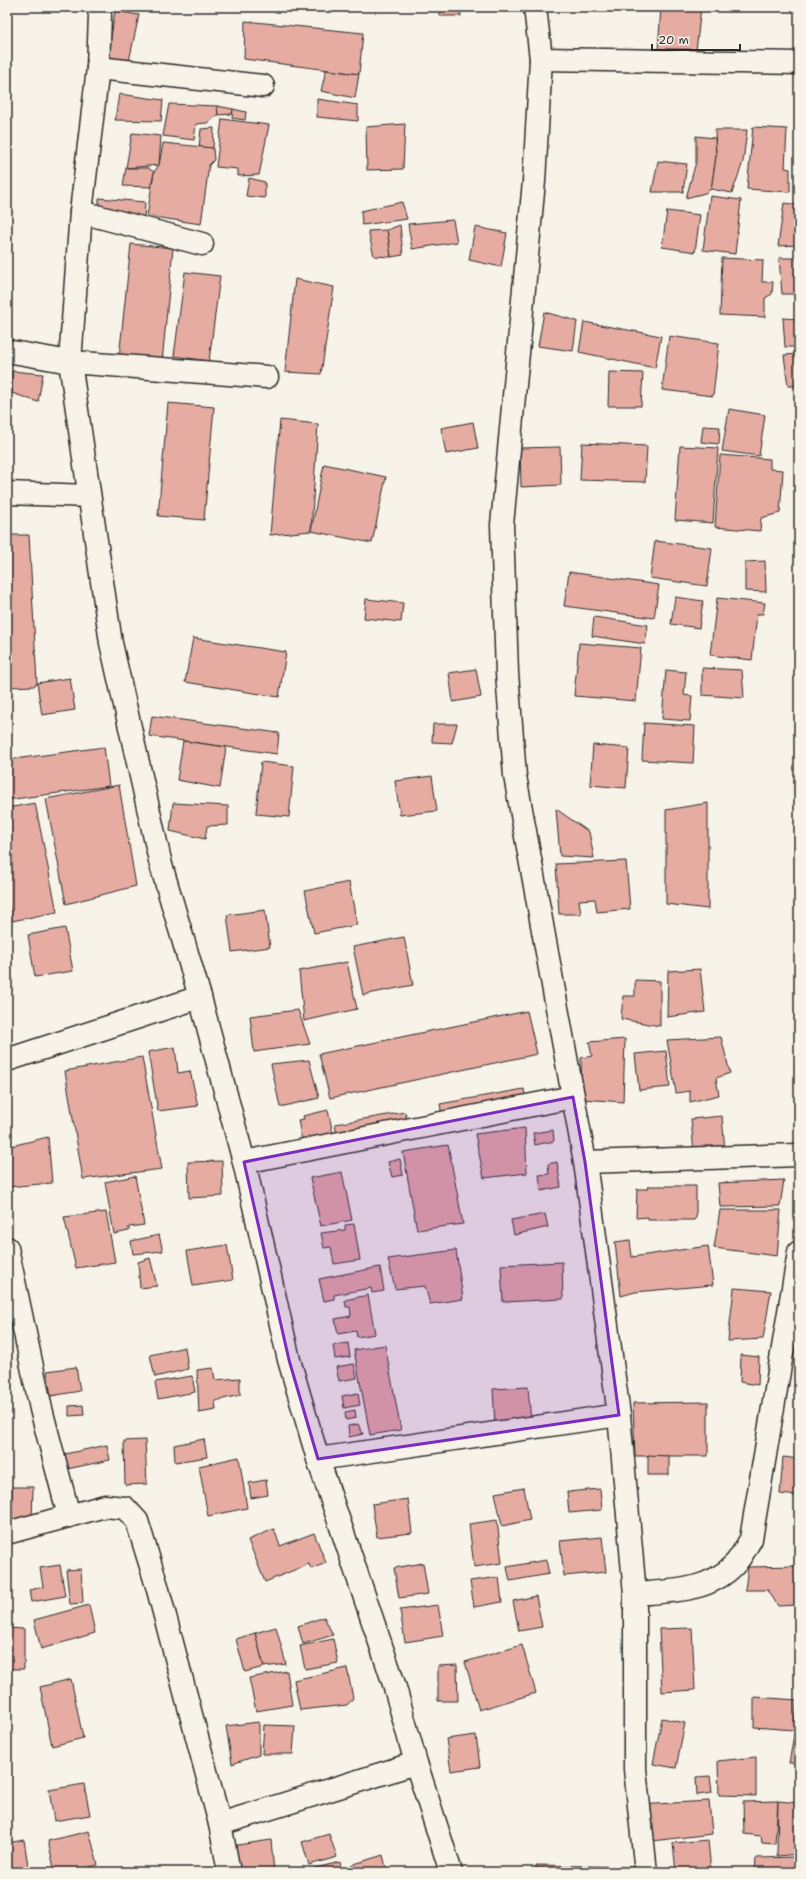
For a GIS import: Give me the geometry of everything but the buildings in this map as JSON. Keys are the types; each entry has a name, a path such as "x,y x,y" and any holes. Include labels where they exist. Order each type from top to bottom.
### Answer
{"street":[{"path":"98,7 100,15 98,68 81,212 70,362 112,643 161,865 200,997 244,1162 289,1360 318,1459 394,1684 416,1763 451,1872"},
{"path":"535,7 541,59 534,181 502,533 507,673 515,776 585,1162 619,1415 635,1594 635,1769 646,1872"},
{"path":"541,59 799,64"},
{"path":"98,68 263,86"},
{"path":"81,212 202,244"},
{"path":"7,352 70,362 267,377"},
{"path":"7,493 89,496"},
{"path":"7,1060 200,997"},
{"path":"244,1162 573,1097"},
{"path":"585,1162 799,1155"},
{"path":"7,1248 41,1409 69,1516"},
{"path":"635,1594 684,1590 714,1581 735,1564 751,1539 792,1341 799,1252"},
{"path":"318,1459 619,1415"},
{"path":"7,1534 104,1506 125,1508 137,1521 157,1586 220,1824 229,1872"},
{"path":"220,1824 416,1763"}],"highlighted area":[{"path":"573,1097 585,1162 619,1415 318,1459 289,1360 244,1162"}]}
